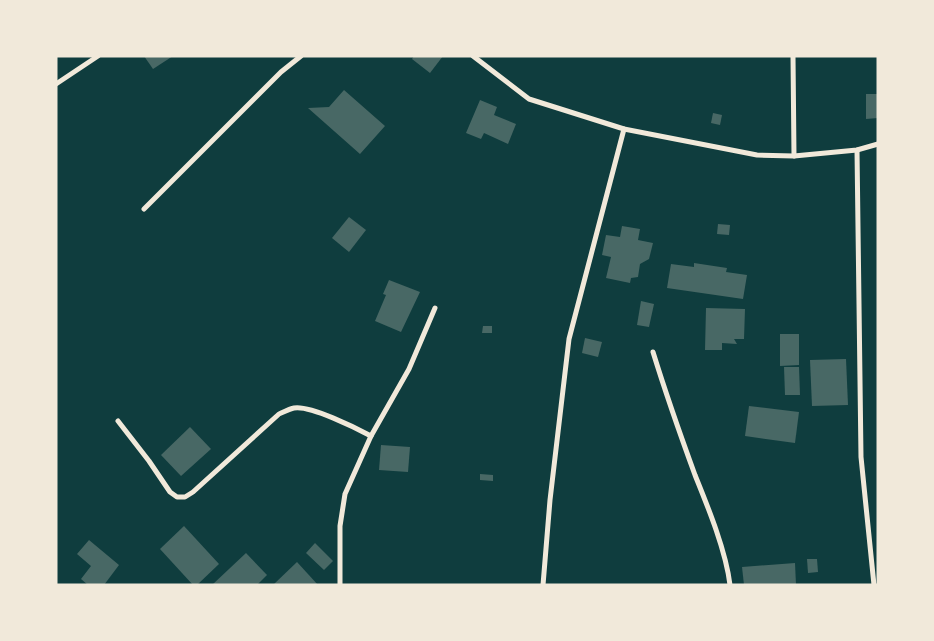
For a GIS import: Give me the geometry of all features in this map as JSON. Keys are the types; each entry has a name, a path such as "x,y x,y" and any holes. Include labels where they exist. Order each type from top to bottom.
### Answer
{"street":[{"path":"56,84 98,56"},
{"path":"144,209 281,72 301,56"},
{"path":"473,56 530,99 624,129 757,155 794,156 857,150 878,144"},
{"path":"793,56 794,156"},
{"path":"543,585 550,500 570,339 624,129"},
{"path":"857,150 861,457 874,585"},
{"path":"340,585 340,526 344,494 371,436 409,370 435,308"},
{"path":"654,352 669,406 708,511 728,572 730,585"},
{"path":"118,421 150,461 170,492 177,497 185,497 193,492 279,414 295,408 341,422 371,436"}],"building":[{"path":"144,56 173,56 153,69"},
{"path":"414,56 443,56 430,73 412,59"},
{"path":"344,90 385,126 360,154 308,108 329,107"},
{"path":"866,94 878,94 878,118 866,119"},
{"path":"480,100 497,107 494,115 516,124 508,144 484,133 481,139 466,133"},
{"path":"713,113 722,115 720,125 711,123"},
{"path":"349,217 366,230 349,252 332,238"},
{"path":"718,224 730,225 729,235 717,234"},
{"path":"622,226 640,229 638,240 653,243 649,259 640,264 638,277 631,278 630,283 606,278 611,257 602,255 606,235 620,237"},
{"path":"694,263 727,268 726,272 747,275 743,299 667,288 671,264 694,267"},
{"path":"389,280 420,292 401,332 375,321 386,295 383,294"},
{"path":"641,301 654,304 649,327 637,325"},
{"path":"706,308 745,309 744,339 734,339 737,344 722,343 722,350 705,350"},
{"path":"483,326 492,326 492,333 482,333"},
{"path":"780,334 799,334 799,365 780,366"},
{"path":"585,338 602,342 598,357 582,353"},
{"path":"846,359 848,405 812,406 810,360"},
{"path":"784,367 799,367 800,395 785,395"},
{"path":"749,406 799,412 795,443 745,436"},
{"path":"190,427 211,449 181,476 161,455"},
{"path":"381,445 410,447 408,472 379,470"},
{"path":"480,474 493,475 493,481 480,480"},
{"path":"184,526 219,564 197,585 193,585 160,549"},
{"path":"89,540 119,565 104,585 88,585 81,579 91,566 77,554"},
{"path":"315,543 333,561 324,570 306,553"},
{"path":"246,553 267,575 257,585 212,585"},
{"path":"807,559 817,559 818,572 808,573"},
{"path":"297,562 318,585 273,585"},
{"path":"795,563 796,585 744,585 742,567"}]}
